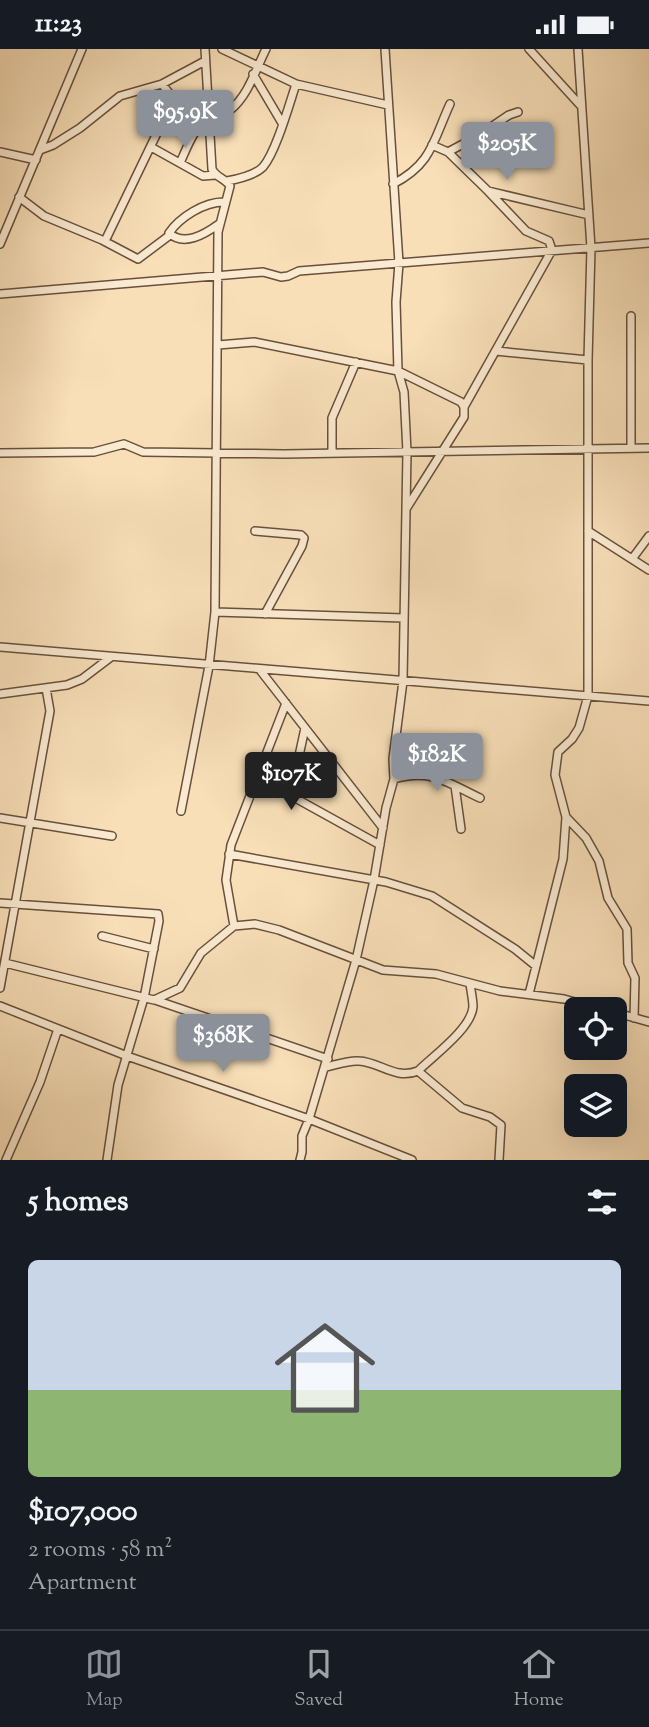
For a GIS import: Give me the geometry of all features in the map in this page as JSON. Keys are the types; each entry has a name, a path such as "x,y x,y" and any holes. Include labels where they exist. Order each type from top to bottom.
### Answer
{"street":[{"path":"0,244 82,49"},
{"path":"205,49 212,169 215,175"},
{"path":"222,49 255,70 296,84 388,105"},
{"path":"180,163 200,125 209,118 229,112 242,97 266,49"},
{"path":"300,1160 302,1136 327,1063 356,960 374,880 394,779 393,759 403,681 407,452 404,392 398,371 398,263 385,49"},
{"path":"529,49 580,105"},
{"path":"529,994 563,859 566,817 555,775 558,752 579,728 588,696 588,360 591,248 578,49"},
{"path":"40,151 80,128 120,96 162,84 205,61"},
{"path":"255,70 282,123"},
{"path":"105,241 171,104 172,97 162,84"},
{"path":"227,181 242,178 262,168 270,154 296,84"},
{"path":"393,184 412,174 425,160 450,104"},
{"path":"448,152 509,115 519,112"},
{"path":"406,509 464,417 464,407 552,250 549,241 526,231 448,152 432,145"},
{"path":"151,148 203,176 215,175 227,181 230,186 219,224 215,612 209,666 181,811"},
{"path":"0,152 36,160"},
{"path":"488,191 589,215"},
{"path":"19,197 44,216 105,241 138,259 170,235 170,231 186,216 224,202"},
{"path":"170,235 193,239 219,224"},
{"path":"0,294 263,272 281,277 299,271 649,243"},
{"path":"631,316 631,449"},
{"path":"218,345 254,342 398,371 461,402 464,407"},
{"path":"496,351 588,360"},
{"path":"332,453 332,418 356,362"},
{"path":"0,453 94,452 124,445 143,451 218,453 649,448"},
{"path":"255,531 301,535 304,538 265,614"},
{"path":"588,531 649,570"},
{"path":"632,559 649,536"},
{"path":"215,612 404,618"},
{"path":"0,647 209,666 649,699"},
{"path":"0,694 67,685 82,679 111,657"},
{"path":"260,670 383,828"},
{"path":"0,988 50,711 46,688"},
{"path":"234,926 226,880 229,854 286,703"},
{"path":"305,728 291,793 297,799 380,845"},
{"path":"394,779 413,773 433,776 480,798"},
{"path":"455,786 461,829"},
{"path":"566,817 586,838 599,861 608,898 627,929 628,963 635,978 634,1018"},
{"path":"0,818 30,825 112,836"},
{"path":"229,854 386,882 432,896 515,949 536,966"},
{"path":"0,903 158,914 159,921 144,998 118,1085 107,1160"},
{"path":"154,1000 180,988 201,953 234,926 255,924 279,930 383,970 436,974 500,991 564,999"},
{"path":"102,936 154,949"},
{"path":"5,963 154,1000 327,1063 367,1062 395,1073 409,1074 418,1070 461,1031 470,1019 473,1007 470,984"},
{"path":"0,1006 127,1056 309,1119 412,1160"},
{"path":"627,1016 649,1021"},
{"path":"6,1160 40,1082 58,1029"},
{"path":"418,1070 462,1108 490,1117 501,1125 499,1160"}]}
